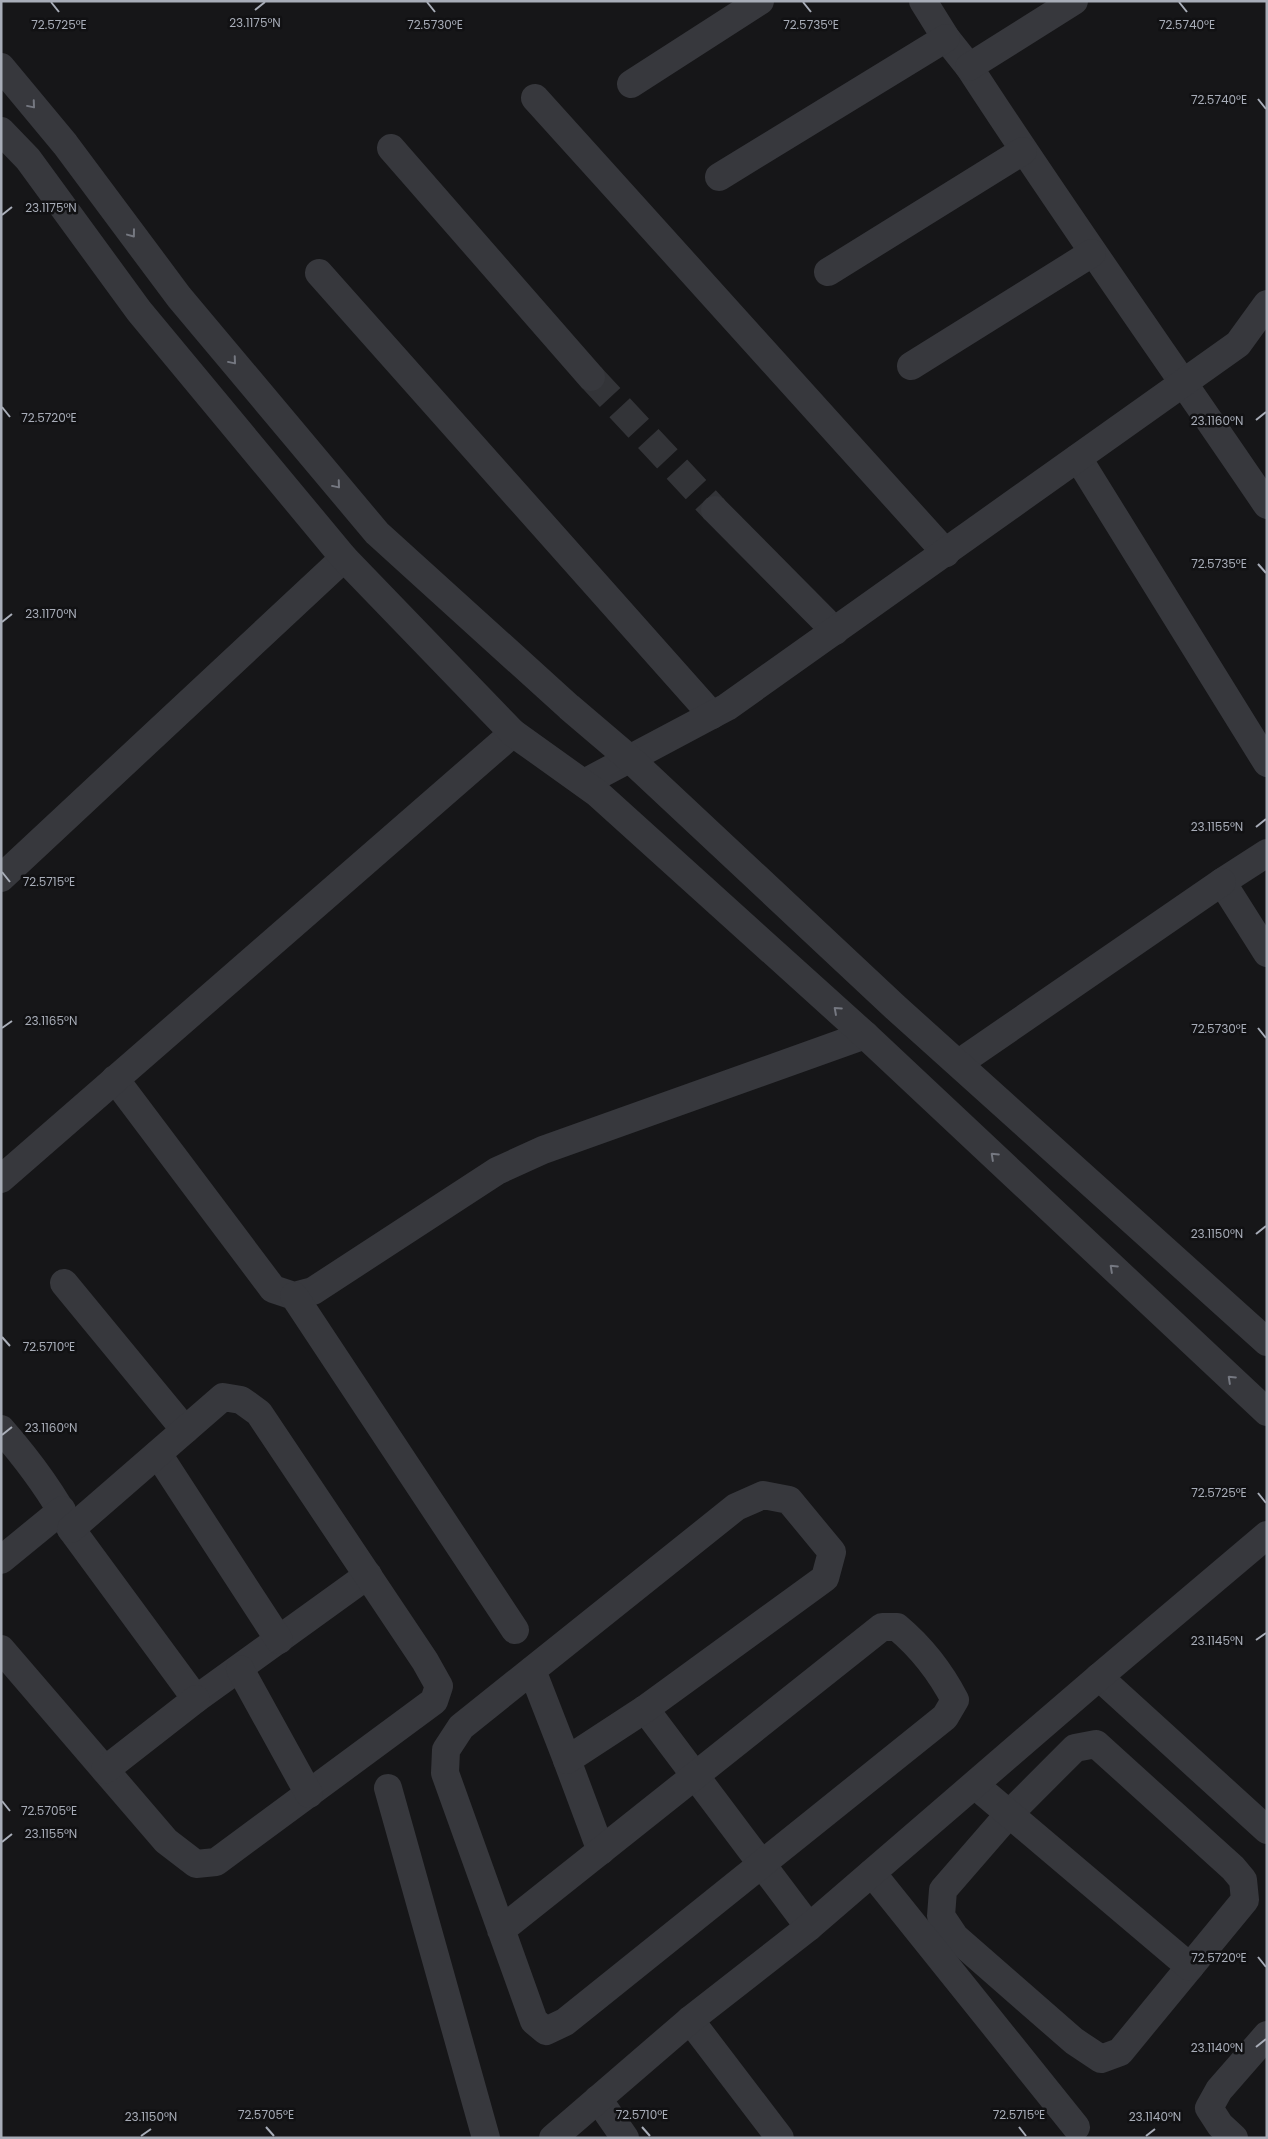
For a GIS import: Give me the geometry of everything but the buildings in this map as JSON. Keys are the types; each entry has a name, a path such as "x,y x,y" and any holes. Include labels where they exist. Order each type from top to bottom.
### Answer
{"street":[{"path":"631,84 760,1"},
{"path":"923,1 946,38 969,67 1092,254 1184,383 1267,505"},
{"path":"969,67 1074,1"},
{"path":"719,177 946,38"},
{"path":"1,68 65,144 180,297 377,532 569,707 630,759 959,1064 1267,1342"},
{"path":"534,98 946,553"},
{"path":"1,131 28,159 138,311 344,558 513,733 584,783 865,1035 1267,1412"},
{"path":"391,148 591,377"},
{"path":"828,272 1023,151"},
{"path":"911,366 1092,254"},
{"path":"319,273 712,715"},
{"path":"584,783 727,707 1238,344 1267,304"},
{"path":"1078,458 1267,763"},
{"path":"715,510 836,630"},
{"path":"1,878 344,558"},
{"path":"1,1179 513,733"},
{"path":"959,1064 1222,882 1267,853"},
{"path":"1222,882 1267,954"},
{"path":"115,1079 273,1289 294,1296 313,1291 498,1171 543,1150 865,1035"},
{"path":"64,1283 185,1430"},
{"path":"294,1296 515,1630"},
{"path":"1,1560 66,1520 158,1454 223,1397 241,1400 259,1413 440,1686 434,1701 216,1862 196,1864 166,1841 1,1649"},
{"path":"1,1429 44,1484 66,1520 196,1700"},
{"path":"158,1454 280,1640"},
{"path":"501,1930 882,1627 897,1627 918,1644 943,1677 955,1700 946,1717 565,2022 546,2031 534,2021 501,1930 445,1773 446,1750 461,1727 736,1507 763,1495 788,1500 832,1552 825,1578 645,1709 568,1760"},
{"path":"554,2138 690,2020 809,1927 1267,1535"},
{"path":"105,1770 196,1700 368,1575"},
{"path":"240,1668 309,1794"},
{"path":"532,1670 568,1760 601,1851"},
{"path":"1099,1677 1267,1830"},
{"path":"645,1709 809,1927"},
{"path":"1096,1744 1233,1868 1243,1880 1245,1900 1120,2052 1102,2059 1074,2041 956,1937 940,1916 943,1890 1009,1814 1076,1748 1096,1744"},
{"path":"975,1785 1190,1967"},
{"path":"388,1788 486,2138"},
{"path":"872,1873 1076,2128"},
{"path":"690,2020 780,2138"},
{"path":"1234,2138 1220,2125 1209,2108 1219,2090 1267,2035"},
{"path":"598,2099 625,2138"}],"tunnel":[{"path":"591,377 715,510"}]}
